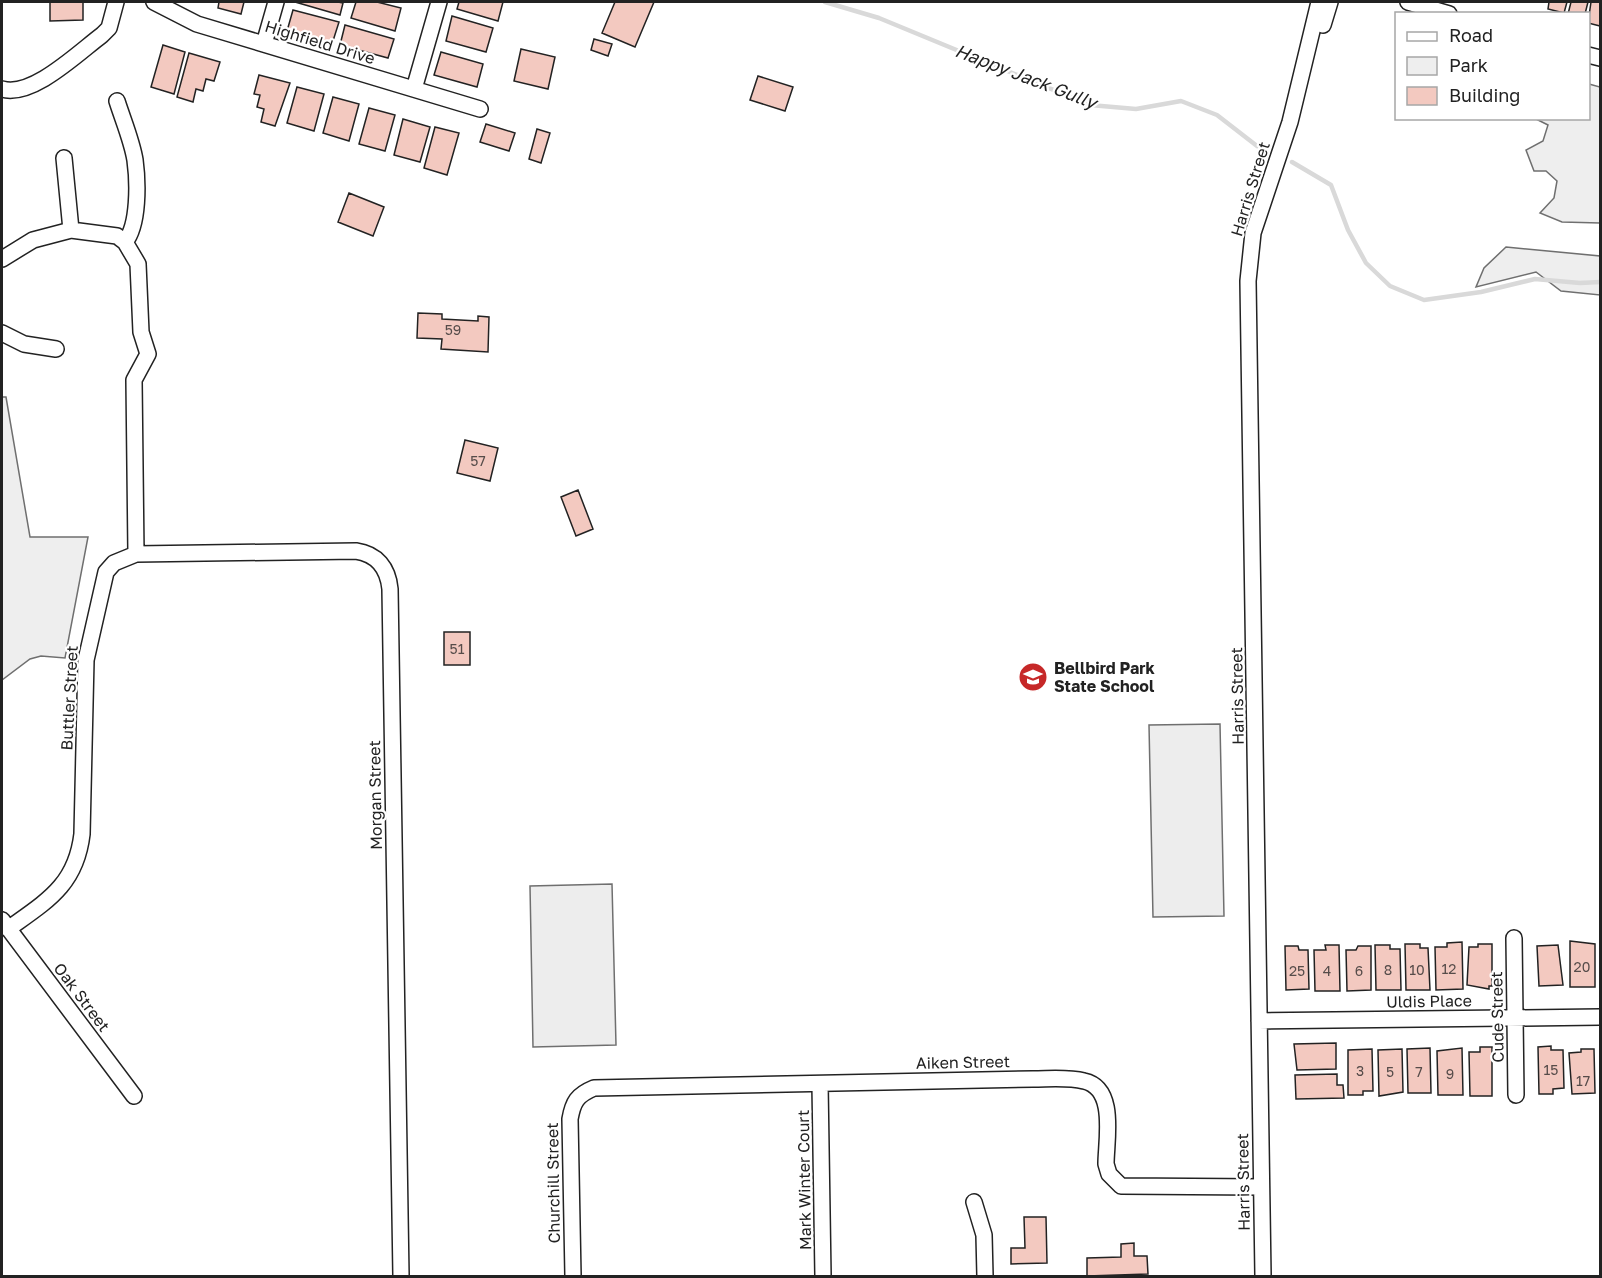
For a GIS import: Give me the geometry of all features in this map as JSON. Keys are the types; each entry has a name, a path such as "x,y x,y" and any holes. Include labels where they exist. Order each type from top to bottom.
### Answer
{"street":[{"path":"2,89 23,89 38,83 102,35 109,28 116,2"},
{"name":"Highfield Drive","path":"154,2 196,24 480,109"},
{"path":"264,44 276,2"},
{"path":"414,88 439,2"},
{"name":"Harris Street","path":"1263,1276 1248,281 1253,233 1290,122 1319,2"},
{"name":"Harris Street","path":"1290,122 1305,91 1330,2"},
{"path":"1408,2 1442,12"},
{"path":"117,101 135,160 135,223 132,234 125,242"},
{"path":"64,158 71,230"},
{"path":"2,259 33,240 71,230 117,236 125,242 138,264 141,332 148,354 134,380 136,554"},
{"path":"2,333 24,344 56,349"},
{"name":"Morgan Street","path":"136,554 356,551 374,557 382,564 387,575 390,589 401,1276"},
{"name":"Buttler Street","path":"5,924 61,889 78,858 82,834 88,644 106,572 119,560 136,554"},
{"name":"Oak Street","path":"5,924 134,1096"},
{"name":"Cude Street","path":"1514,938 1516,1095"},
{"name":"Uldis Place","path":"1259,1021 1600,1017"},
{"name":"Aiken Street","path":"581,1093 594,1088 1033,1079 1085,1081 1094,1085 1105,1099 1106,1164 1109,1174 1121,1186 1261,1187"},
{"name":"Mark Winter Court","path":"820,1084 823,1276"},
{"name":"Churchill Street","path":"573,1276 570,1119 573,1103 581,1093"},
{"path":"974,1202 984,1235 985,1276"}],"green space":[{"path":"1590,84 1600,87 1600,223 1562,222 1540,213 1554,198 1557,181 1546,171 1534,171 1526,150 1543,141 1548,125 1538,120 1590,120"},
{"path":"1506,247 1600,256 1600,295 1561,291 1536,272 1476,287 1484,268"},
{"path":"2,397 6,397 30,537 88,537 65,658 41,656 30,659 2,680"}],"shaded area":[{"path":"1220,724 1224,916 1153,917 1149,725"},
{"path":"612,884 616,1045 533,1047 530,886"}],"building":[{"path":"50,2 83,2 83,20 50,21"},
{"path":"219,2 244,2 241,14 218,8"},
{"path":"295,2 338,2 343,3 340,15"},
{"path":"356,2 377,2 401,8 395,31 351,18"},
{"path":"459,2 503,2 498,21 457,9"},
{"path":"615,2 654,2 635,47 602,33"},
{"path":"1549,2 1567,2 1564,12 1548,9"},
{"path":"1571,2 1588,2 1586,12 1568,12"},
{"path":"1591,2 1600,2 1600,26 1590,24"},
{"path":"293,10 339,22 332,44 287,31"},
{"path":"452,16 493,28 486,52 446,41"},
{"path":"345,25 394,39 388,58 340,45"},
{"path":"594,39 612,44 608,56 591,50"},
{"path":"163,45 185,52 174,94 151,87"},
{"path":"521,49 555,57 548,89 514,81"},
{"path":"441,52 483,64 477,87 434,75"},
{"path":"189,53 220,62 214,81 206,79 203,91 196,89 193,102 177,97"},
{"path":"259,75 290,83 275,126 261,122 264,109 257,107 260,95 254,94"},
{"path":"758,76 793,87 785,111 750,100"},
{"path":"297,87 324,94 314,131 287,123"},
{"path":"333,97 359,104 349,141 323,133"},
{"path":"369,108 395,115 385,151 359,144"},
{"path":"403,119 430,127 420,162 394,155"},
{"path":"486,124 515,133 509,151 480,142"},
{"path":"435,127 459,133 447,175 424,168"},
{"path":"537,129 550,133 541,163 529,159"},
{"path":"349,193 384,207 373,236 338,222"},
{"path":"418,313 442,314 442,319 478,321 478,316 489,317 488,352 441,349 442,339 417,338"},
{"path":"465,440 498,448 490,481 457,473"},
{"path":"578,490 593,529 576,536 561,497"},
{"path":"444,632 470,632 470,665 444,665"},
{"path":"1570,941 1595,944 1595,987 1570,987"},
{"path":"1462,942 1463,989 1436,990 1435,947 1447,947 1447,943"},
{"path":"1405,944 1420,944 1420,948 1428,948 1430,990 1406,990"},
{"path":"1478,944 1492,944 1492,986 1489,986 1489,989 1467,985 1469,947 1478,947"},
{"path":"1325,945 1339,945 1340,991 1315,991 1314,950 1326,950"},
{"path":"1375,945 1390,945 1390,949 1400,949 1401,990 1376,990"},
{"path":"1558,945 1563,985 1539,986 1537,946"},
{"path":"1285,946 1298,946 1299,950 1308,950 1309,989 1286,990"},
{"path":"1358,946 1371,946 1371,990 1347,991 1346,950 1356,950"},
{"path":"1336,1043 1336,1069 1297,1070 1294,1044"},
{"path":"1551,1046 1551,1050 1563,1050 1564,1088 1553,1089 1553,1094 1539,1094 1538,1047"},
{"path":"1480,1047 1492,1047 1492,1096 1470,1096 1469,1052 1480,1052"},
{"path":"1430,1048 1431,1093 1408,1093 1407,1049"},
{"path":"1462,1048 1463,1095 1438,1095 1437,1051"},
{"path":"1372,1049 1373,1091 1363,1091 1363,1095 1348,1095 1348,1050"},
{"path":"1402,1049 1403,1092 1379,1096 1378,1050"},
{"path":"1581,1049 1594,1049 1595,1093 1572,1094 1569,1053 1581,1052"},
{"path":"1337,1074 1337,1085 1343,1085 1344,1098 1296,1099 1295,1075"},
{"path":"1024,1217 1046,1217 1047,1263 1011,1264 1011,1248 1025,1248"},
{"path":"1134,1243 1134,1256 1147,1256 1148,1274 1087,1276 1087,1258 1121,1257 1121,1244"}],"waterway":[{"name":"Happy Jack Gully","path":"825,2 879,18 1090,105 1136,109 1181,101 1217,115 1257,146"},
{"name":"Happy Jack Gully","path":"1292,162 1331,185 1348,230 1366,263 1390,286 1424,300 1481,292 1535,279 1580,283 1600,282"}],"place":[{"name":"Bellbird Park State School","path":"1033,677"}]}
